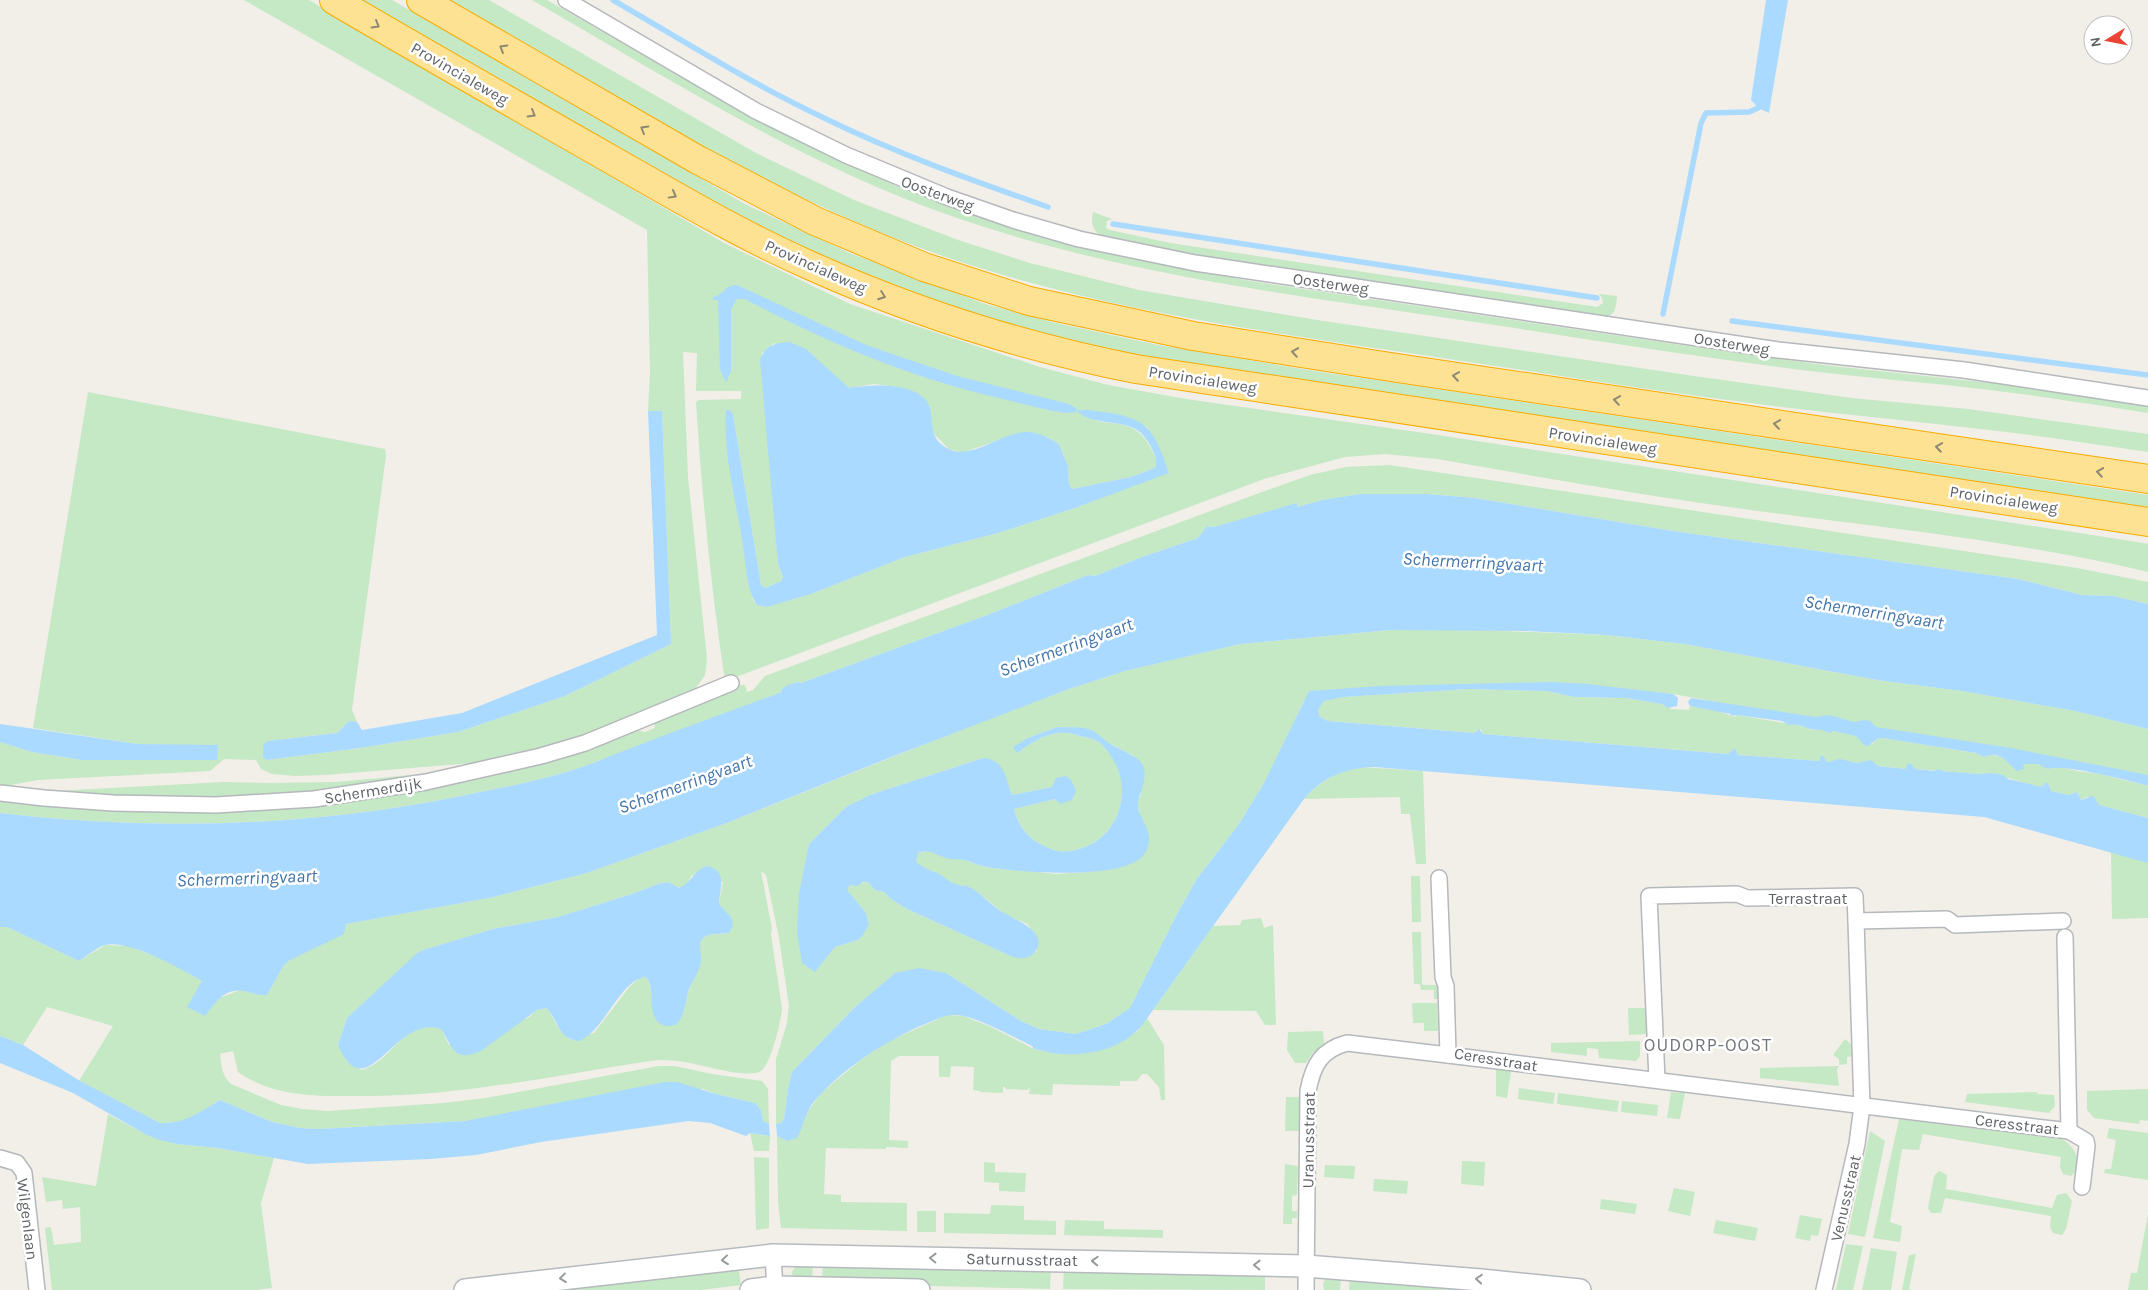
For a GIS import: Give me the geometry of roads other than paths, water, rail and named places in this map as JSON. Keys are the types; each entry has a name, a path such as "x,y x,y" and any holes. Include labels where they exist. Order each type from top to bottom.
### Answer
{"highway":[{"name":"Provincialeweg","path":"334,0 660,187 772,248 879,295 1020,341 1088,359 1136,369 2148,522"},
{"path":"421,0 692,157 814,220 924,267 1029,301 1148,328 1238,343 2148,479"}],"street":[{"name":"Oosterweg","path":"566,0 756,111 846,155 947,197 1013,220 1079,239 1195,263 1778,350 1964,370 2148,398"},
{"name":"Schermerdijk","path":"0,793 112,803 216,804 314,799 342,795 426,782 541,756 585,743 730,683"},
{"name":"Ceresstraat","path":"1439,878 1443,976 1446,986 1448,1055 2069,1131 2065,937"},
{"name":"Terrastraat","path":"1657,1080 1649,896 1737,894 1747,898 1855,896 1856,921 1946,919 1955,925 2063,921"},
{"path":"1856,921 1862,1106"},
{"name":"Uranusstraat","path":"1306,1290 1308,1091 1311,1073 1317,1063 1335,1046 1348,1043 1448,1055"},
{"name":"Venusstraat","path":"1824,1290 1857,1144 1862,1106"},
{"path":"2069,1131 2086,1141 2088,1146 2082,1187"},
{"name":"Wilgenlaan","path":"2,1158 17,1163 24,1173 37,1290"},
{"path":"773,1255 775,1289"},
{"name":"Saturnusstraat","path":"465,1290 773,1255 1306,1266 1580,1290"},
{"path":"751,1290 919,1290"}],"water":[{"path":"1766,0 1788,0 1769,113 1758,108 1751,100"},
{"path":"733,285 737,285 866,345 957,376 1069,404 1077,409 1076,412 1065,413 1048,410 933,380 900,369 806,330 745,299 737,299 731,309 731,372 728,376 728,381 725,381 720,369 718,300 713,300 713,297"},
{"path":"789,342 806,349 849,388 882,385 894,386 917,393 925,399 930,408 935,437 951,450 971,451 1014,434 1035,433 1059,444 1068,466 1069,484 1072,489 1131,477 1155,468 1154,453 1148,441 1141,433 1127,425 1099,421 1077,412 1078,410 1088,410 1121,415 1142,424 1157,442 1169,473 1075,508 998,533 905,557 811,594 767,607 757,605 753,599 749,584 731,478 726,443 726,410 730,410 733,414 761,585 766,588 781,581 783,577 778,564 760,360 765,351 771,346"},
{"path":"648,411 662,411 671,644 565,696 458,732 360,748 267,760 263,758 263,745 268,741 337,733 349,721 357,722 362,730 462,713 657,635"},
{"name":"Schermerringvaart","path":"1360,494 1427,494 1475,498 1673,531 2018,579 2082,595 2113,596 2148,604 2148,729 2075,711 1962,691 1877,680 1685,644 1607,635 1526,631 1390,630 1240,644 1125,671 1069,689 724,824 587,873 489,898 346,924 344,934 290,960 284,965 267,995 237,990 225,994 212,1006 205,1016 187,1007 202,981 155,956 127,946 115,944 102,946 79,961 7,927 0,927 0,813 58,819 173,824 289,820 404,806 461,796 552,776 589,765 782,692 781,690 788,685 801,683 990,614 1088,575 1095,576 1142,557 1198,538 1207,526 1214,527 1297,503 1297,507 1322,500"},
{"path":"1551,682 1587,684 1673,694 1678,698 1677,706 1668,708 1662,704 1626,698 1574,697 1547,691 1468,689 1343,697 1324,701 1318,710 1320,717 1328,721 1474,733 1479,729 1483,734 1728,754 1735,748 1738,755 1820,761 1820,756 1823,756 1827,762 1840,759 1857,763 1871,760 1878,766 1906,769 1907,764 1912,764 1915,769 1934,771 1939,769 1942,771 2003,775 2008,779 2042,787 2045,783 2048,783 2051,791 2069,795 2077,792 2081,800 2092,796 2099,805 2148,818 2148,863 1984,817 1374,767 1354,769 1327,779 1304,799 1143,1024 1127,1039 1117,1045 1095,1052 1058,1054 1034,1049 1032,1046 1004,1032 971,1018 954,1015 946,1016 894,1039 864,1057 836,1079 813,1103 797,1138 787,1141 777,1136 776,1124 781,1123 784,1119 792,1072 854,1008 895,973 919,968 946,973 1021,1021 1039,1029 1076,1034 1106,1024 1130,1008 1196,880 1239,824 1264,783 1309,691 1381,686"},
{"path":"1691,698 1816,717 1829,715 1854,722 1865,720 1870,721 1876,727 2011,748 2148,775 2148,786 2080,770 2066,768 2048,769 2038,764 2023,764 2024,769 2017,771 2003,758 1995,755 1984,757 1976,753 1883,738 1877,739 1868,746 1864,745 1856,736 1789,725 1782,721 1732,716 1690,706 1688,702"},
{"path":"0,724 138,744 218,745 217,760 82,760 32,752 0,742"},
{"path":"1057,727 1091,730 1139,760 1143,765 1144,777 1138,807 1148,831 1149,838 1145,853 1135,862 1117,868 1071,873 1002,869 965,860 948,859 930,852 918,853 916,861 921,866 953,883 967,886 999,910 1030,928 1038,939 1038,946 1034,953 1025,958 1013,957 907,909 884,892 875,890 868,882 863,882 857,886 850,885 847,890 866,913 869,924 863,935 858,940 835,947 815,972 802,963 797,932 799,894 809,844 846,807 870,795 983,758 990,759 996,762 1003,770 1012,795 1052,787 1056,778 1066,776 1071,780 1076,791 1072,800 1060,804 1055,799 1014,809 1023,829 1037,843 1056,851 1065,852 1083,848 1099,839 1116,819 1122,794 1117,768 1104,747 1098,741 1092,739 1061,733 1041,738 1017,753 1013,747 1028,738"},
{"path":"707,866 714,868 720,876 719,904 731,917 733,926 729,933 708,935 701,941 699,968 689,989 681,1018 674,1025 665,1026 657,1021 654,1016 651,987 646,977 628,986 597,1027 579,1041 562,1033 546,1008 537,1010 481,1051 472,1054 459,1054 455,1051 441,1029 424,1028 409,1034 371,1065 360,1069 349,1063 338,1045 347,1018 416,954 423,950 493,929 558,917 658,884 668,882 679,888 687,883 699,870"},
{"path":"0,1036 23,1045 80,1081 160,1123 177,1122 185,1119 220,1100 272,1122 300,1128 319,1129 465,1121 665,1082 677,1082 755,1103 761,1110 763,1121 769,1124 770,1136 750,1133 746,1136 710,1123 689,1121 541,1142 476,1155 431,1159 308,1164 217,1148 177,1144 145,1134 73,1093 0,1063"}],"waterway":[{"path":"613,0 742,76 795,104 877,142 990,187 1048,207"},
{"path":"1663,314 1701,123 1706,113 1749,112 1758,108"},
{"path":"1113,224 1597,298"},
{"path":"1732,321 2148,375"}],"district":[{"name":"OUDORP-OOST","path":"1708,1045"}]}
